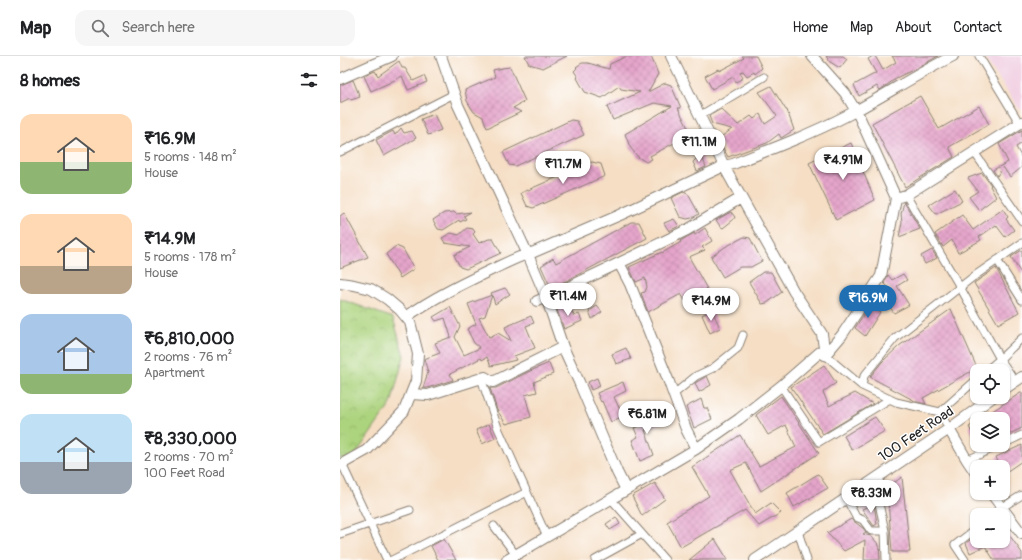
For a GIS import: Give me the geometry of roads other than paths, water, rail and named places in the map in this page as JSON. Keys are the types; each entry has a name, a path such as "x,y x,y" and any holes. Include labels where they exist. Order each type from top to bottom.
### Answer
{"main road":[{"path":"340,79 392,56"},
{"path":"441,56 458,106 527,254 541,299 626,490"},
{"path":"671,56 699,116 741,198 794,292 822,334 825,355"},
{"path":"812,56 845,93 901,196 881,276 842,335 825,355"},
{"path":"406,317 458,285 521,256 620,216 724,166 733,164 803,136 856,111 922,72 953,56"},
{"path":"901,196 1021,123"},
{"path":"541,299 687,230 741,198"},
{"path":"619,263 630,284 674,394 686,429 696,449"},
{"path":"340,283 371,289 387,299 400,310 410,322 418,354 416,381 404,411 367,450 341,464"},
{"path":"411,394 428,395 470,383 485,377 494,382 563,347"},
{"path":"512,557 696,449 739,419 781,386 820,352 825,355"},
{"name":"100 Feet Road","path":"755,560 949,429 983,404"},
{"path":"949,429 970,464"},
{"path":"996,500 1002,508"},
{"path":"1010,518 1022,534"}],"street":[{"path":"979,56 1021,123"},
{"path":"699,116 764,76"},
{"path":"340,152 454,94"},
{"path":"974,152 1022,221"},
{"path":"901,196 960,287 1000,359 1018,379"},
{"path":"862,386 864,376 895,338 960,287 1022,243"},
{"path":"997,260 1022,300"},
{"path":"674,394 696,376 713,368 738,348 743,335"},
{"path":"994,364 1022,338"},
{"path":"825,355 862,386 896,402 940,412 949,429"},
{"path":"481,378 498,428 547,537"},
{"path":"940,412 970,385"},
{"path":"781,386 819,442 890,399"},
{"path":"1010,440 1022,435"},
{"path":"967,460 984,452"},
{"path":"341,464 387,560"},
{"path":"880,476 878,499 884,531 886,560"},
{"path":"392,560 527,492"},
{"path":"1002,508 1022,496"},
{"path":"846,498 856,518 863,520 871,532 884,531"},
{"path":"611,499 665,560"},
{"path":"340,534 410,510"},
{"path":"494,526 512,557"},
{"path":"798,531 808,560"},
{"path":"965,560 955,545 970,533"},
{"path":"595,560 642,534"}]}
